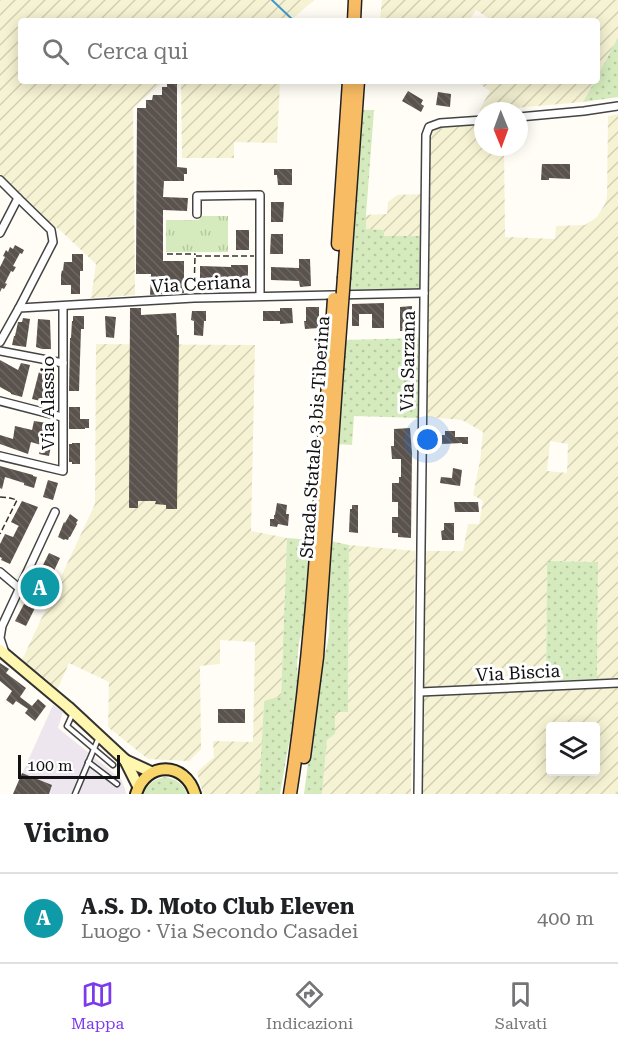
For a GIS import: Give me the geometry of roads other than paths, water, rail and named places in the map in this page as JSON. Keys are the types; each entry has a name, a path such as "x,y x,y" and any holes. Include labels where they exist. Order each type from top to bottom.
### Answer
{"highway":[{"path":"354,18 355,0"},
{"path":"362,18 363,0"},
{"name":"Strada Statale 3 bis Tiberina","path":"340,277 349,84"},
{"name":"Strada Statale 3 bis Tiberina","path":"290,794 308,656 358,84"},
{"name":"Strada Statale 3 bis Tiberina","path":"298,794 317,657 333,369"}],"main road":[{"path":"2,652 74,711 125,760 151,772"},
{"path":"125,760 137,790"},
{"path":"137,790 144,778 151,772 164,769 176,771 188,778 195,794"}],"street":[{"path":"528,116 618,106"},
{"name":"Via Sarzana","path":"418,794 426,135 429,127 440,123 474,121"},
{"path":"0,180 51,230 53,242 0,342"},
{"path":"197,214 197,196 260,195 260,296"},
{"path":"0,233 18,198"},
{"name":"Via Ceriana","path":"19,308 194,298 424,293"},
{"name":"Via Alassio","path":"0,456 63,471 63,306"},
{"path":"0,351 63,363"},
{"path":"0,400 63,417"},
{"path":"2,652 0,639 2,624 55,512"},
{"path":"0,572 19,588"},
{"name":"Via Biscia","path":"420,692 618,683"}],"lane":[{"path":"74,711 67,726 113,765"},
{"path":"75,794 100,735"},
{"path":"88,762 117,784"}],"waterway":[{"path":"272,0 291,18"}],"place":[{"name":"A.S. D. Moto Club Eleven","path":"40,587"}]}
